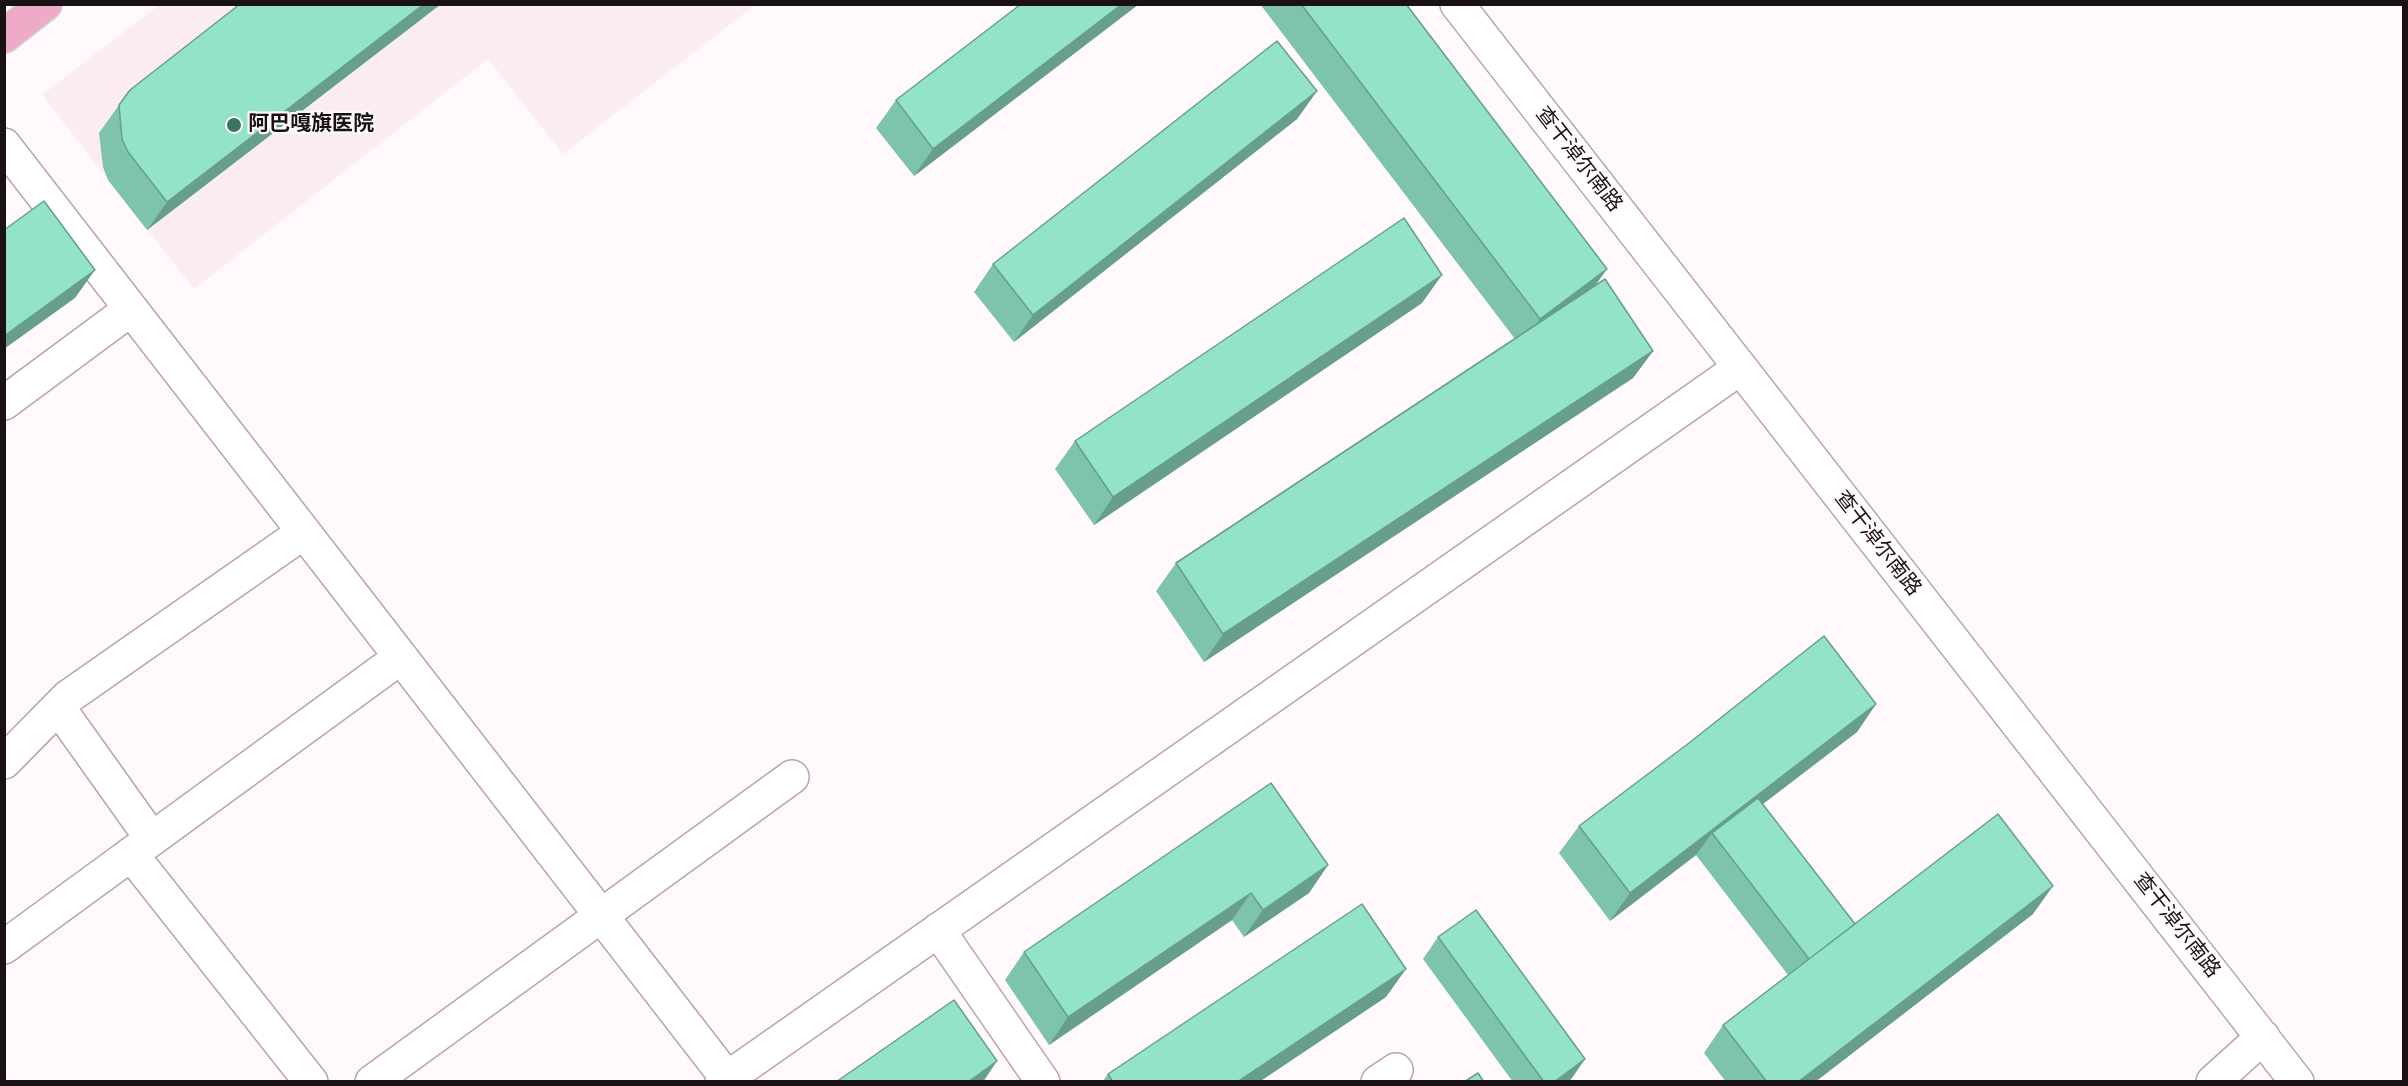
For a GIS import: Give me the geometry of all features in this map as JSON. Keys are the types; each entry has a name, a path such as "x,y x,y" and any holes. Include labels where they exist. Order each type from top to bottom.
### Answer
{"main road":[{"path":"4,36 45,4"}],"street":[{"name":"查干淖尔南路","path":"1457,4 2297,1082"},
{"path":"4,145 601,915 724,1080 1740,368"},
{"path":"4,403 132,309"},
{"path":"4,762 68,697 304,532"},
{"path":"4,947 401,657"},
{"path":"58,707 142,846 311,1082"},
{"path":"372,1082 792,777"},
{"path":"938,930 1043,1082"},
{"path":"2213,1082 2263,1037"}],"shaded area":[{"name":"阿巴嘎旗医院","path":"159,5 755,5 563,154 488,59 194,289 42,95"}],"building":[{"path":"240,4 424,4 167,202 128,152 122,139 119,105 130,90"},
{"path":"1021,4 1122,4 933,149 896,100"},
{"path":"1301,4 1406,4 1607,269 1540,319"},
{"path":"1277,41 1317,91 1033,315 993,264"},
{"path":"44,201 95,270 4,336 4,230"},
{"path":"1404,218 1442,275 1113,497 1075,441"},
{"path":"1605,279 1653,351 1223,634 1176,563"},
{"path":"1824,636 1876,704 1630,893 1579,826 1689,743"},
{"path":"1271,783 1328,865 1263,910 1251,893 1068,1017 1024,952"},
{"path":"1758,798 1855,924 1809,959 1712,833"},
{"path":"1998,814 2053,886 1798,1082 1767,1082 1723,1025"},
{"path":"1362,904 1406,969 1237,1082 1113,1082 1108,1074"},
{"path":"1476,910 1585,1059 1554,1082 1544,1082 1438,937"},
{"path":"954,1000 997,1061 968,1082 836,1082"},
{"path":"1478,1073 1484,1082 1464,1082"}],"place":[{"name":"阿巴嘎旗医院","path":"234,125"}]}
